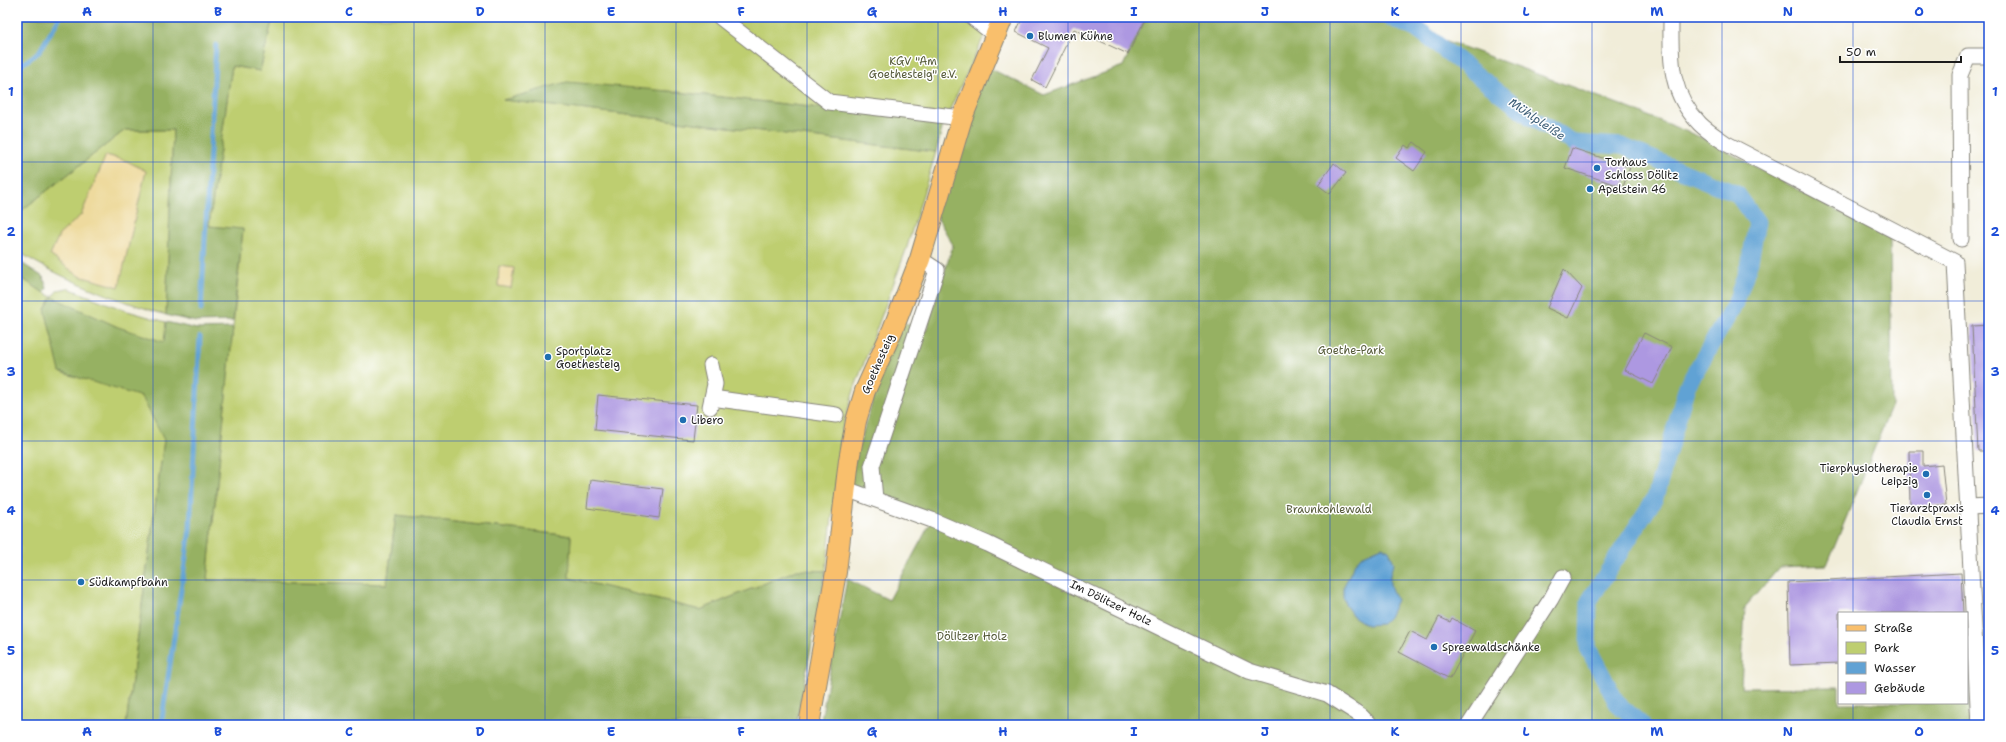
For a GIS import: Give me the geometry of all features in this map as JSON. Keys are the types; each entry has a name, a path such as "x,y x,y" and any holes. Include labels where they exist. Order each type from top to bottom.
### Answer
{"main road":[{"name":"Goethesteig","path":"809,725 836,572 856,422 865,390 893,329 920,259 962,118 999,26"}],"lane":[{"path":"720,17 829,102 962,118"},
{"path":"972,17 999,26"},
{"path":"1671,17 1672,71 1682,100 1700,124 1727,144 1955,262 1979,725"},
{"path":"1961,239 1960,75 1968,56 1989,56"},
{"path":"874,499 872,466 937,270 920,259"},
{"path":"711,364 714,384 711,403 836,415"},
{"name":"Im Dölitzer Holz","path":"846,489 932,520 988,544 1249,671 1327,694 1360,714 1370,725"},
{"path":"1968,507 1989,506"},
{"path":"1473,724 1551,599 1563,577"}],"green space":[{"path":"17,17 273,17 260,71 232,66 209,226 243,229 233,321 196,322 166,315 173,130 125,130 17,214"},
{"name":"Sportplatz Goethesteig","path":"273,17 993,17 944,122 668,91 504,100 936,152 906,250 855,387 842,429 826,571 797,570 700,610 568,578 571,536 396,515 387,584 207,580 243,230 209,226 232,66 260,71"},
{"name":"Goethe-Park","path":"1146,17 1389,17 1420,31 1621,105 1700,137 1890,239 1892,405 1827,565 1780,567 1745,607 1741,688 1838,687 1838,704 1968,704 1969,685 1970,725 820,725 847,579 889,600 932,520 846,489 897,320 926,331 953,245 934,212 983,65 1044,95 1123,66"},
{"path":"567,82 668,91 944,122 936,152 503,100"},
{"path":"125,130 173,130 166,315 89,288 52,271 17,251 17,214"},
{"path":"17,260 43,277 47,288 44,293 17,275"},
{"name":"Südkampfbahn","path":"17,275 52,297 58,290 68,288 124,310 166,322 164,440 126,725 17,725"},
{"path":"52,297 118,327 164,342 166,322 197,329 233,328 207,580 387,584 396,515 571,536 569,578 700,610 797,570 826,571 796,725 126,725 164,440 142,397 60,372 45,309"}],"sand":[{"path":"106,155 127,161 146,171 119,287 79,276 50,255 59,235 81,215"},
{"path":"499,266 514,268 511,288 498,286"}],"water":[{"path":"1382,547 1389,550 1394,563 1390,573 1390,582 1392,591 1397,600 1389,617 1382,624 1367,625 1353,616 1346,606 1343,597 1343,588 1355,563 1361,556"}],"building":[{"path":"1023,17 1146,17 1128,54 1074,29 1045,87 1032,80 1048,48 1016,32"},
{"path":"1414,142 1427,152 1414,171 1396,158 1405,145 1409,148"},
{"name":"Torhaus Schloss Dölitz","path":"1572,148 1630,167 1623,187 1565,168"},
{"path":"1334,163 1346,173 1330,194 1318,185"},
{"path":"1564,269 1582,288 1568,318 1547,308"},
{"path":"1989,325 1989,451 1978,451 1972,326"},
{"path":"1644,333 1672,347 1653,384 1625,370"},
{"path":"598,395 697,405 693,440 595,430"},
{"path":"1909,451 1923,451 1923,466 1942,464 1946,505 1910,506"},
{"path":"590,480 663,489 659,518 587,508"},
{"path":"1961,573 1963,612 1838,612 1838,663 1790,665 1788,582"},
{"name":"Spreewaldschänke","path":"1439,617 1450,622 1452,618 1475,631 1450,679 1399,652 1410,631 1427,640"}],"waterway":[{"path":"17,68 39,52 60,17"},
{"name":"Mühlpleiße","path":"1389,17 1420,31 1532,118 1574,143 1622,146 1737,194 1757,222 1750,261 1736,302 1687,386 1655,498 1589,601 1588,648 1617,703 1642,725"},
{"path":"201,310 216,45"},
{"path":"161,725 190,529 200,337"}],"place":[{"name":"Blumen Kühne","path":"1030,36"},
{"name":"Torhaus Schloss Dölitz","path":"1597,168"},
{"name":"Apelstein 46","path":"1590,189"},
{"name":"Sportplatz Goethesteig","path":"548,357"},
{"name":"Libero","path":"683,420"},
{"name":"Tierphysiotherapie Leipzig","path":"1926,474"},
{"name":"Tierarztpraxis Claudia Ernst","path":"1927,495"},
{"name":"Südkampfbahn","path":"81,582"},
{"name":"Spreewaldschänke","path":"1434,647"}],"park label":[{"name":"KGV \"Am Goethesteig\" e.V.","path":"913,67"},
{"name":"Braunkohlewald","path":"1329,509"},
{"name":"Dölitzer Holz","path":"972,636"}]}
